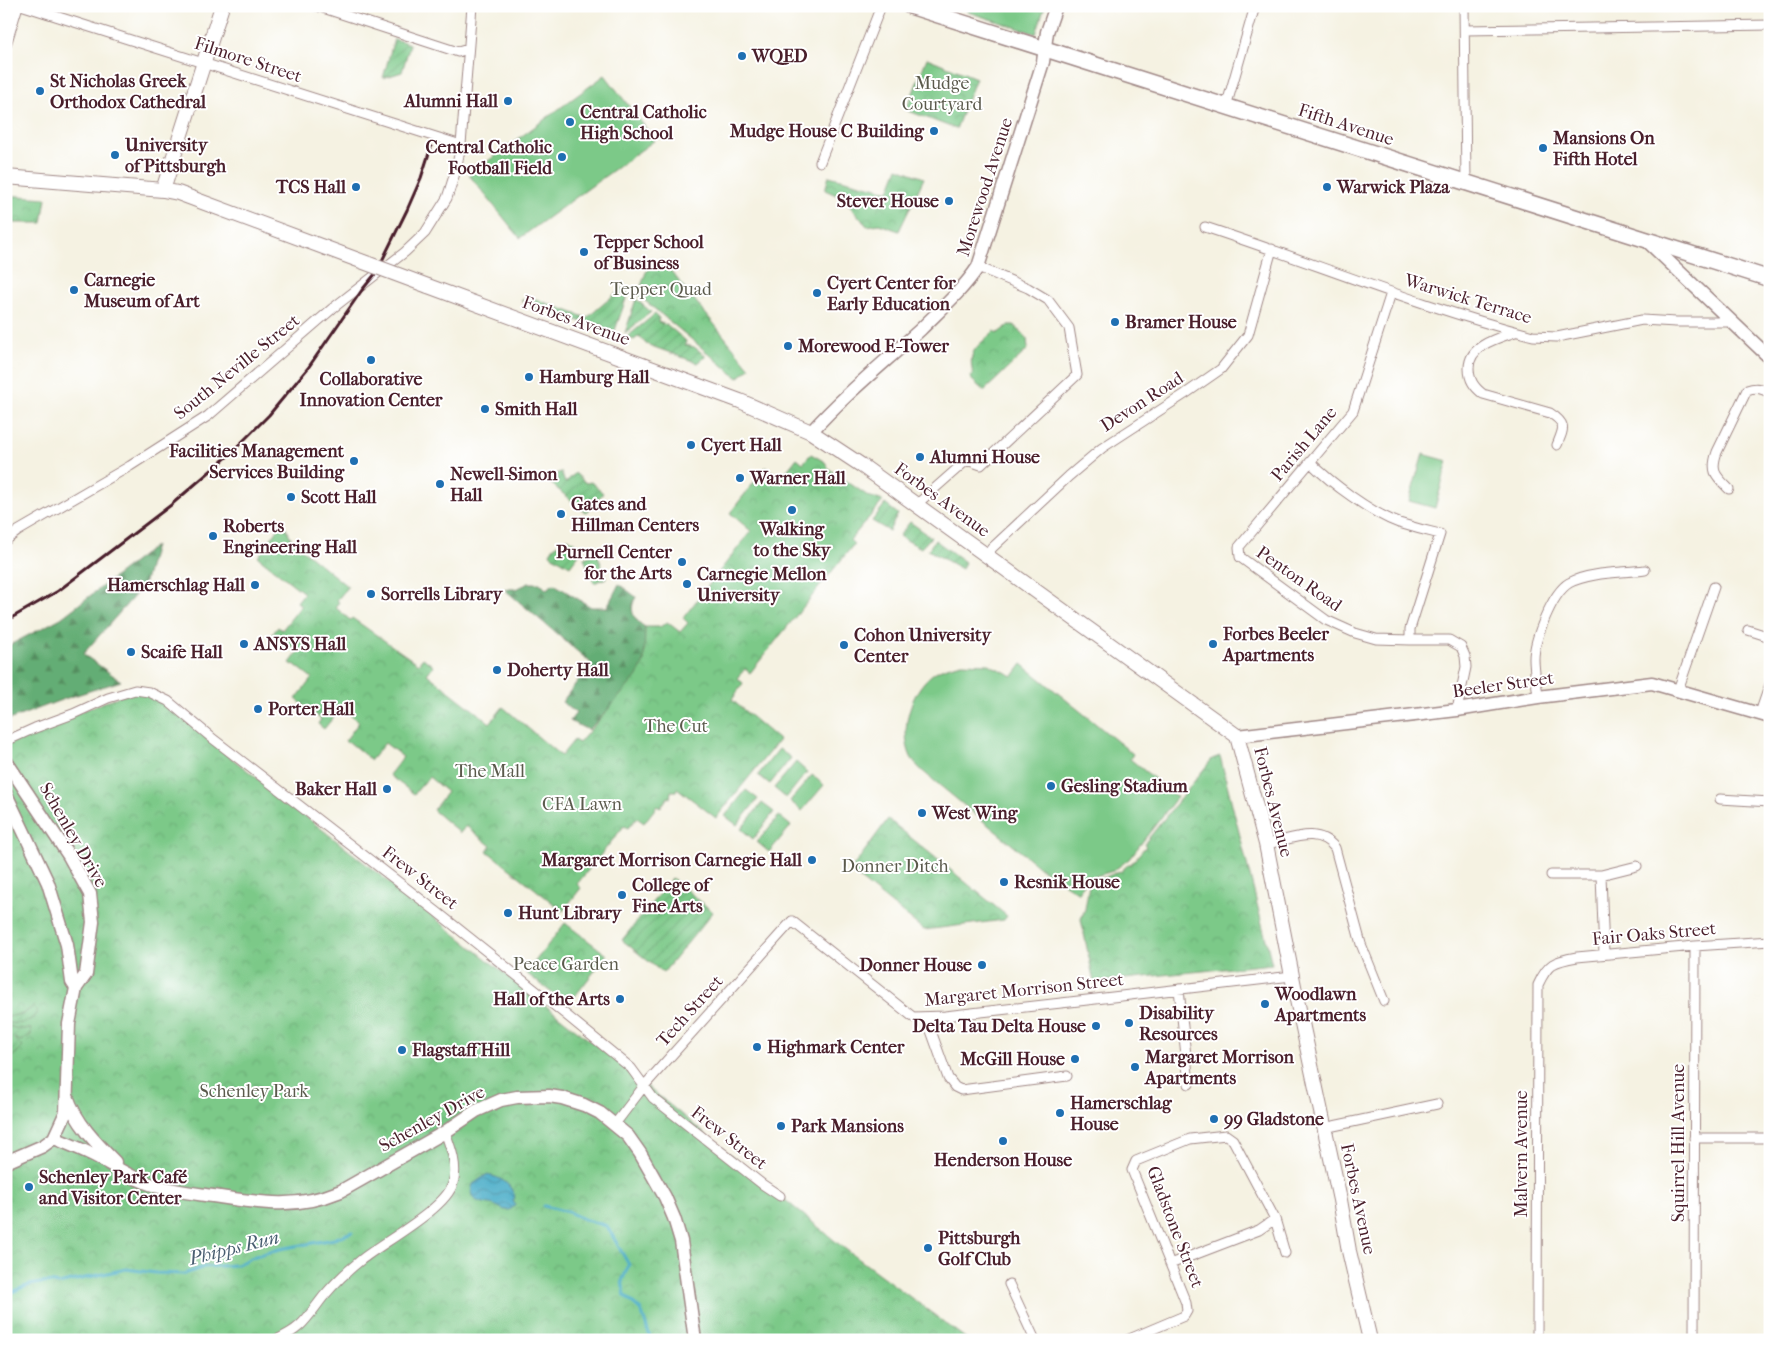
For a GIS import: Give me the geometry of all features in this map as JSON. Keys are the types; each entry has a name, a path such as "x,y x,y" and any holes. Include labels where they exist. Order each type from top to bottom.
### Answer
{"highway":[{"name":"Fifth Avenue","path":"910,6 1770,279"}],"main road":[{"path":"164,190 222,6"},
{"name":"Forbes Avenue","path":"6,177 164,190 178,193 740,401 811,432 861,464 1237,736 1266,844 1349,1251 1370,1340"}],"street":[{"path":"6,45 18,6"},
{"name":"Filmore Street","path":"24,6 461,145"},
{"path":"316,6 458,52 468,49"},
{"path":"461,145 472,6"},
{"path":"820,162 881,6"},
{"name":"Morewood Avenue","path":"811,432 838,403 949,302 969,281 978,267 1043,62 1048,32 1056,6"},
{"path":"1226,106 1255,6"},
{"path":"1464,6 1466,183"},
{"path":"1465,30 1770,25"},
{"name":"South Neville Street","path":"6,540 130,466 208,416 333,308 405,252 425,233 447,198 456,170 461,145"},
{"name":"Warwick Terrace","path":"1205,228 1272,249 1391,293 1533,336 1557,337 1642,320 1730,322"},
{"path":"1645,239 1730,322 1770,358"},
{"name":"Devon Road","path":"986,556 992,548 1062,482 1102,448 1221,369 1248,335 1272,249"},
{"path":"916,505 967,460 981,465 1077,375 1069,328 1048,300 1028,288 978,267"},
{"name":"Parish Lane","path":"1238,547 1353,411 1391,293"},
{"path":"1515,332 1491,340 1474,353 1469,363 1469,378 1484,394 1550,413 1560,419 1563,426 1557,445"},
{"path":"1729,490 1713,470 1716,452 1747,390 1761,388 1770,393"},
{"path":"1310,462 1322,474 1375,512 1398,523 1440,534 1410,628 1410,640"},
{"name":"Penton Road","path":"1238,547 1240,557 1326,620 1355,633 1376,639 1449,640 1461,647 1466,656 1466,668 1457,710"},
{"path":"1538,697 1534,658 1536,646 1550,605 1567,584 1584,577 1645,570"},
{"path":"1678,690 1714,587"},
{"path":"1748,630 1770,636"},
{"name":"Beeler Street","path":"1237,736 1457,710 1652,682 1765,715"},
{"path":"1765,715 1770,684"},
{"name":"Frew Street","path":"6,740 108,698 135,690 149,692 160,697 550,1002 631,1068 653,1098 780,1196"},
{"name":"Schenley Drive","path":"6,761 69,856 90,894 93,922 89,957 86,974 76,988 69,1024 66,1112 54,1138 150,1184 188,1193 277,1204 307,1202 325,1198 341,1191 445,1132 488,1105 501,1100 532,1096 562,1098 600,1112 615,1124 628,1136 654,1175 674,1218 681,1241 695,1340"},
{"name":"Schenley Drive","path":"6,794 48,883 67,945 72,982 76,988"},
{"path":"1720,799 1770,802"},
{"path":"1266,844 1311,835 1329,840 1336,848 1361,944 1384,1001"},
{"path":"1551,875 1601,875 1637,866"},
{"path":"1601,875 1604,954"},
{"name":"Tech Street","path":"615,1124 644,1086 792,921"},
{"name":"Margaret Morrison Street","path":"792,921 913,1017 1292,976"},
{"name":"Fair Oaks Street","path":"1544,970 1560,960 1604,954 1770,941"},
{"name":"Squirrel Hill Avenue","path":"1694,1340 1695,946"},
{"name":"Malvern Avenue","path":"1537,1340 1538,985 1544,970"},
{"path":"1179,989 1189,1084"},
{"path":"926,1017 948,1078 954,1087 961,1090 1067,1076"},
{"name":"Schenley Drive","path":"66,1092 70,1105 88,1135 126,1173"},
{"path":"1324,1128 1438,1104"},
{"path":"276,1340 300,1326 309,1318 323,1298 362,1259 440,1204 453,1184 455,1163 445,1132"},
{"name":"Gladstone Street","path":"1127,1340 1184,1316 1187,1311 1186,1303 1132,1170 1136,1161 1190,1138 1226,1135 1233,1140 1276,1219 1285,1253"},
{"path":"6,1162 43,1146 54,1138"},
{"path":"1694,1138 1770,1138"},
{"path":"1170,1264 1259,1230 1276,1219"},
{"path":"1009,1284 1034,1340"}],"green space":[{"path":"967,6 1045,6 1036,34 968,12"},
{"path":"394,39 410,44 402,72 383,78"},
{"name":"Mudge Courtyard","path":"927,58 976,78 956,129 906,110"},
{"name":"Central Catholic Football Field","path":"605,75 655,140 520,238 469,175"},
{"path":"898,168 924,178 899,231 879,224 867,226 843,198 825,190 829,176 889,191"},
{"path":"6,195 46,198 42,223 6,223"},
{"name":"Tepper Quad","path":"661,259 750,368 738,378 638,295 646,272"},
{"path":"622,288 628,293 614,333 603,329 602,325 588,324 522,302 522,300 535,299 587,318"},
{"path":"636,299 651,312 625,333"},
{"path":"655,314 659,318 658,322 666,324 686,341 685,345 694,347 706,356 698,363 646,344 639,336 634,340 627,337"},
{"path":"1009,325 1014,325 1027,339 1028,349 984,391 970,378 973,374 971,359 975,349 994,331 998,333"},
{"path":"811,454 825,462 829,469 868,496 883,501 850,540 854,544 750,673 745,669 737,678 743,683 732,700 779,740 716,818 677,788 676,791 671,791 670,798 668,797 660,808 657,806 644,823 637,818 628,828 624,826 577,884 581,888 563,911 487,851 491,846 466,826 460,833 433,810 447,792 429,777 414,794 389,775 403,757 385,743 371,760 349,742 345,741 359,722 341,708 324,729 318,724 321,719 296,699 312,678 290,663 299,651 271,636 278,627 282,630 301,606 297,602 304,593 258,557 283,522 293,542 348,587 337,600 339,602 335,607 350,620 352,618 418,664 423,658 433,666 427,674 490,723 503,707 561,756 574,740 579,743 637,676 644,662 645,627 660,627 667,622 680,632 688,623 683,618 751,531 730,513 766,467 781,478 797,458 803,463"},
{"path":"1423,454 1448,461 1435,508 1409,501"},
{"path":"561,472 565,483 575,473 586,483 591,482 603,493 586,513 547,480"},
{"path":"885,504 898,514 889,531 872,521"},
{"path":"910,522 931,537 921,548 899,536"},
{"path":"568,538 583,549 570,566 550,553 554,547"},
{"path":"935,540 965,562 962,569 928,550"},
{"path":"155,546 144,585 83,654 121,681 64,699 6,721 6,647 61,618"},
{"path":"597,553 606,578 594,583 584,558"},
{"path":"529,583 540,583 546,589 554,584 591,607 607,607 619,584 636,597 632,606 633,614 645,627 644,662 641,671 612,707 588,730 570,721 576,713 562,702 591,663 504,589 516,589"},
{"name":"Gesling Stadium","path":"962,663 988,664 1013,676 1022,664 1133,754 1130,759 1177,797 1129,859 1113,871 1089,878 1083,883 1079,893 1043,870 924,772 911,757 907,746 906,734 910,708 915,696 921,686 939,670"},
{"name":"Schenley Park","path":"135,690 160,697 210,741 626,1069 840,1245 968,1340 6,1340 6,741"},
{"path":"779,749 791,758 770,784 758,775"},
{"path":"1220,756 1272,964 1094,982 1081,919 1085,909 1089,885 1120,872 1130,865 1146,846 1144,844 1212,759"},
{"path":"796,762 807,772 786,798 774,788"},
{"path":"812,775 824,785 802,811 790,801"},
{"path":"746,790 758,799 737,825 725,816"},
{"path":"762,803 774,812 753,839 741,829"},
{"path":"779,816 791,826 769,852 757,842"},
{"name":"Donner Ditch","path":"888,819 1007,916 1004,920 924,930 850,871"},
{"path":"672,878 713,912 663,973 622,940"},
{"name":"Peace Garden","path":"565,923 607,955 568,1005 526,973"},
{"path":"34,1006 37,1012 32,1019 24,1023 6,1022 6,1017 23,1014"},
{"path":"6,1025 18,1029 31,1029 31,1035 21,1041 14,1038 23,1047 12,1057 6,1059"}],"water":[{"path":"486,1175 501,1179 511,1188 515,1198 513,1200 515,1205 510,1210 480,1202 473,1198 471,1190 473,1184"}],"waterway":[{"path":"544,1206 568,1212 607,1226 629,1265 622,1281 625,1296 641,1310 651,1340"},
{"name":"Phipps Run","path":"6,1297 17,1290 38,1283 58,1284 126,1269 184,1274 204,1267 236,1265 255,1256 280,1249 334,1239 352,1232"}],"railway":[{"path":"6,621 58,591 171,505 228,456 269,415 308,368 376,273 421,178 431,147"}],"place":[{"name":"WQED","path":"742,56"},
{"name":"St Nicholas Greek Orthodox Cathedral","path":"40,91"},
{"name":"Alumni Hall","path":"508,101"},
{"name":"Central Catholic High School","path":"570,122"},
{"name":"Mudge House C Building","path":"934,131"},
{"name":"Mansions On Fifth Hotel","path":"1543,148"},
{"name":"University of Pittsburgh","path":"115,155"},
{"name":"Central Catholic Football Field","path":"562,157"},
{"name":"TCS Hall","path":"356,187"},
{"name":"Warwick Plaza","path":"1327,187"},
{"name":"Stever House","path":"949,201"},
{"name":"Tepper School of Business","path":"584,252"},
{"name":"Carnegie Museum of Art","path":"74,290"},
{"name":"Cyert Center for Early Education","path":"817,293"},
{"name":"Bramer House","path":"1115,322"},
{"name":"Morewood E-Tower","path":"788,346"},
{"name":"Collaborative Innovation Center","path":"371,360"},
{"name":"Hamburg Hall","path":"529,377"},
{"name":"Smith Hall","path":"485,409"},
{"name":"Cyert Hall","path":"691,445"},
{"name":"Alumni House","path":"920,457"},
{"name":"Facilities Management Services Building","path":"354,461"},
{"name":"Warner Hall","path":"740,478"},
{"name":"Newell-Simon Hall","path":"440,484"},
{"name":"Scott Hall","path":"291,497"},
{"name":"Walking to the Sky","path":"792,510"},
{"name":"Gates and Hillman Centers","path":"561,514"},
{"name":"Roberts Engineering Hall","path":"213,536"},
{"name":"Purnell Center for the Arts","path":"682,562"},
{"name":"Carnegie Mellon University","path":"687,584"},
{"name":"Hamerschlag Hall","path":"255,585"},
{"name":"Sorrells Library","path":"371,594"},
{"name":"ANSYS Hall","path":"244,644"},
{"name":"Forbes Beeler Apartments","path":"1213,644"},
{"name":"Cohon University Center","path":"844,645"},
{"name":"Scaife Hall","path":"131,652"},
{"name":"Doherty Hall","path":"497,670"},
{"name":"Porter Hall","path":"258,709"},
{"name":"Gesling Stadium","path":"1051,786"},
{"name":"Baker Hall","path":"387,789"},
{"name":"West Wing","path":"922,813"},
{"name":"Margaret Morrison Carnegie Hall","path":"812,860"},
{"name":"Resnik House","path":"1004,882"},
{"name":"College of Fine Arts","path":"622,895"},
{"name":"Hunt Library","path":"508,913"},
{"name":"Donner House","path":"982,965"},
{"name":"Hall of the Arts","path":"620,999"},
{"name":"Woodlawn Apartments","path":"1265,1004"},
{"name":"Disability Resources","path":"1129,1023"},
{"name":"Delta Tau Delta House","path":"1096,1026"},
{"name":"Highmark Center","path":"757,1047"},
{"name":"Flagstaff Hill","path":"402,1050"},
{"name":"McGill House","path":"1075,1059"},
{"name":"Margaret Morrison Apartments","path":"1135,1067"},
{"name":"Hamerschlag House","path":"1060,1113"},
{"name":"99 Gladstone","path":"1214,1119"},
{"name":"Park Mansions","path":"781,1126"},
{"name":"Henderson House","path":"1003,1141"},
{"name":"Schenley Park Café and Visitor Center","path":"29,1187"},
{"name":"Pittsburgh Golf Club","path":"928,1248"}],"park label":[{"name":"The Cut","path":"676,726"},
{"name":"The Mall","path":"490,771"},
{"name":"CFA Lawn","path":"582,804"}]}
